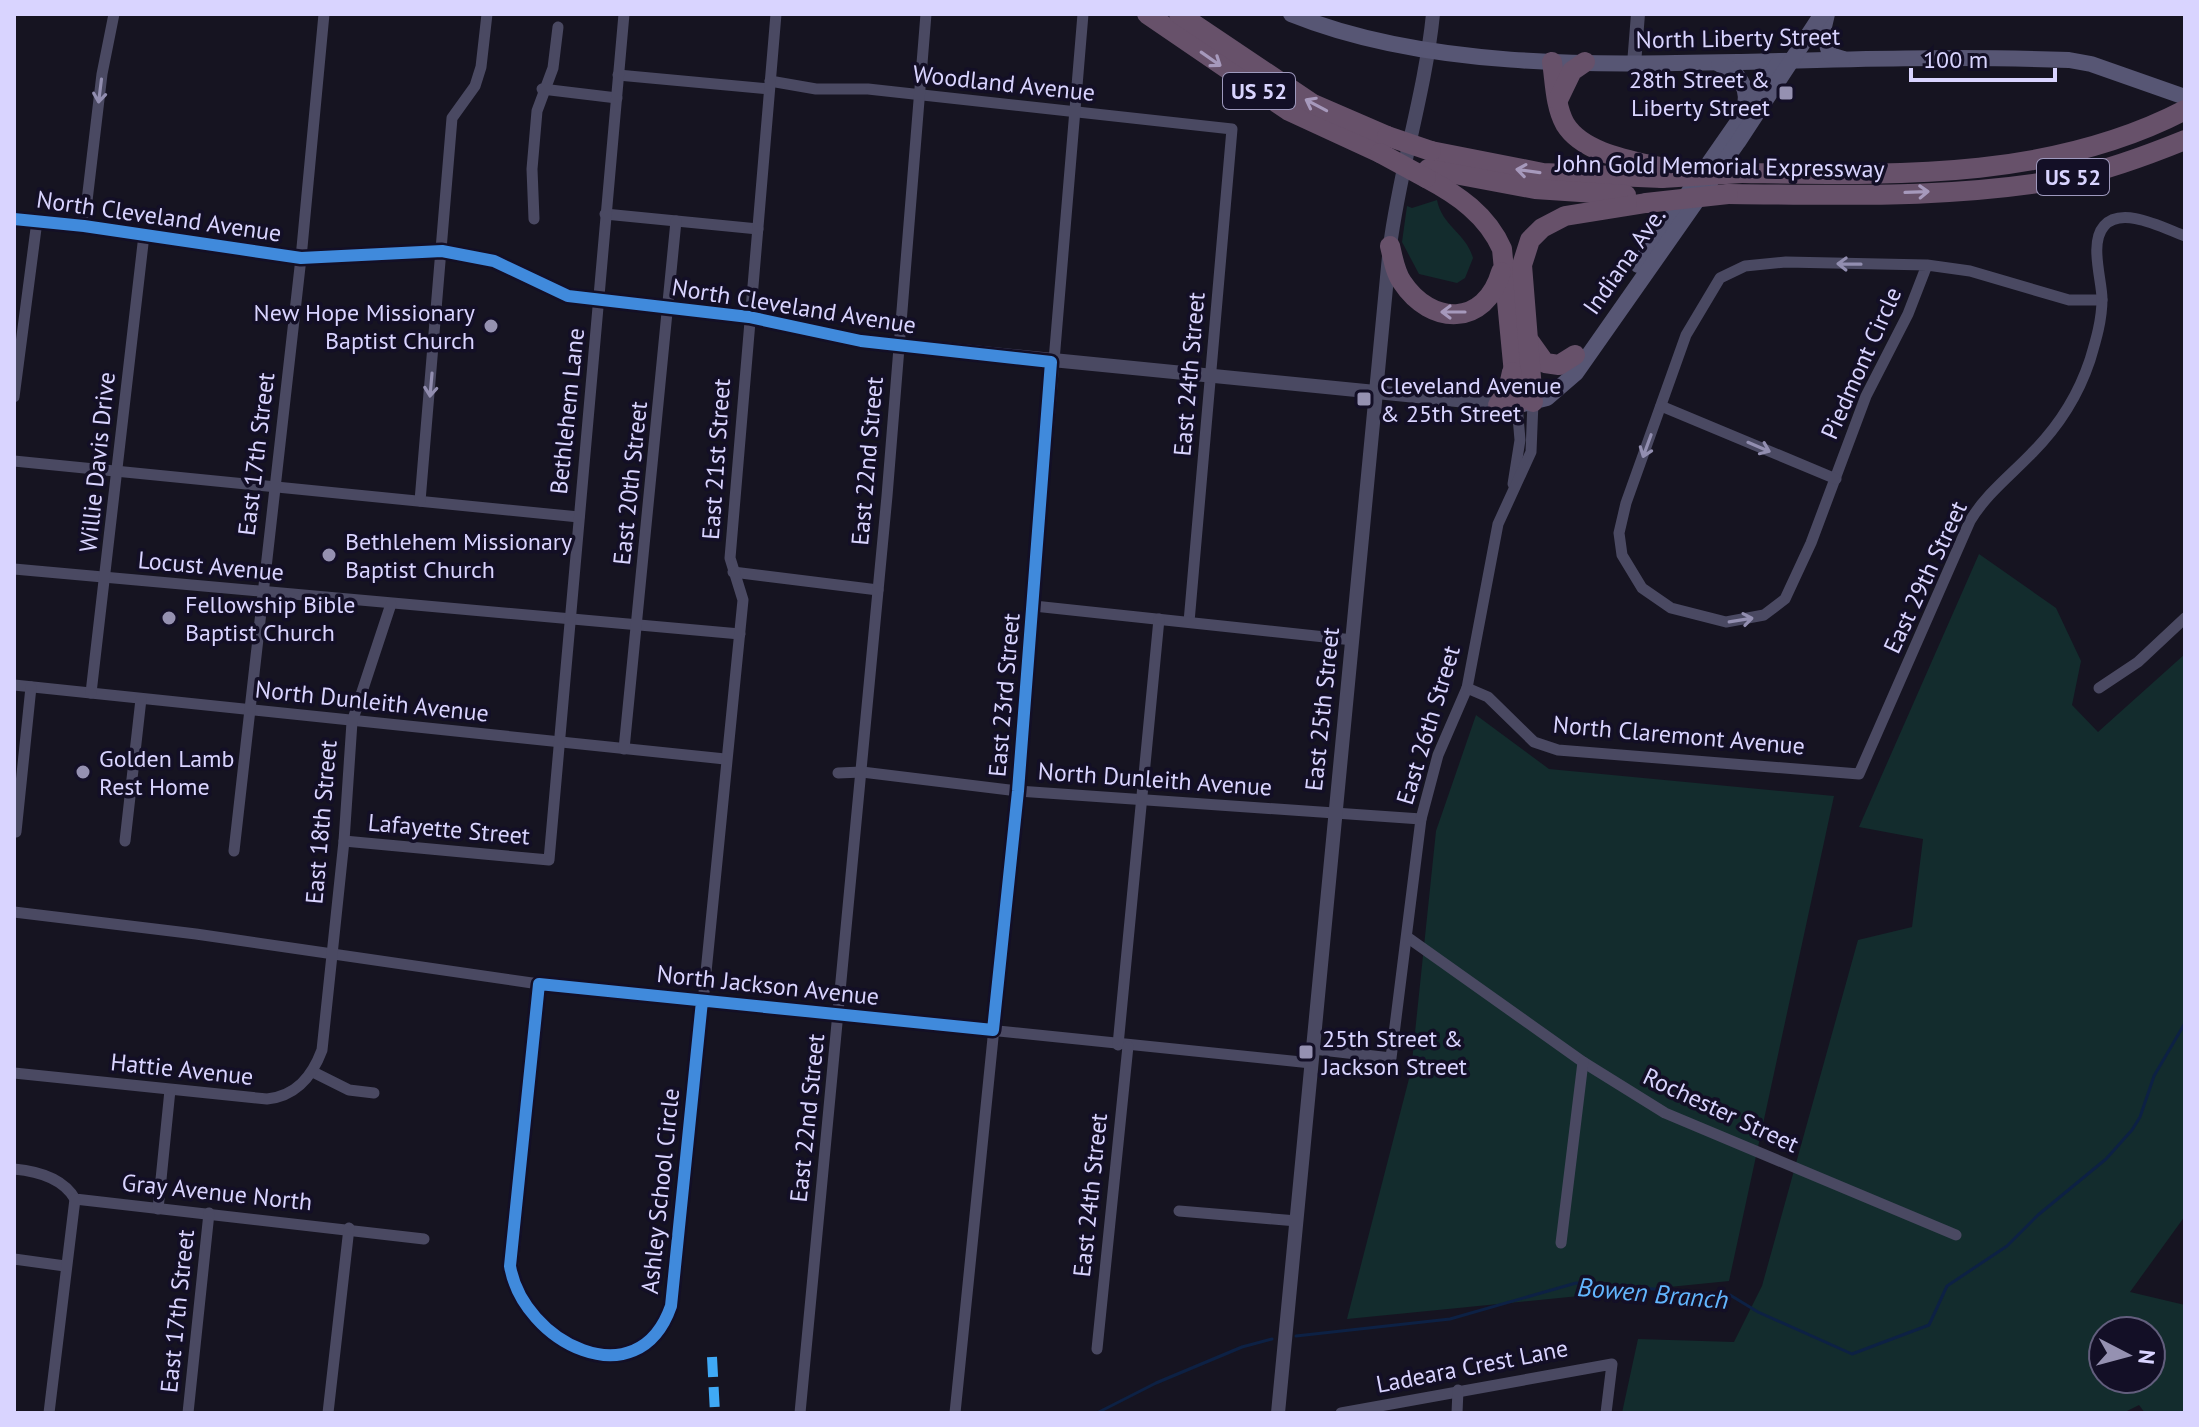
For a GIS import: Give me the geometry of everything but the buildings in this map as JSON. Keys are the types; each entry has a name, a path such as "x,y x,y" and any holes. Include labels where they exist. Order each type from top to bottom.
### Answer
{"highway":[{"name":"US 52","path":"1147,14 1289,111 1383,145"},
{"name":"US 52","path":"1179,14 1313,104 1383,145"},
{"path":"1552,62 1565,123 1587,143 1665,174"},
{"path":"1558,100 1572,71 1585,62"},
{"name":"John Gold Memorial Expressway","path":"1429,166 1543,173 1665,174 1990,170 2066,154 2140,131 2185,110"},
{"name":"John Gold Memorial Expressway","path":"1429,166 1535,189 1648,199 1728,194 1850,195 1995,190 2072,177 2150,154 2185,140"},
{"path":"1383,145 1429,166 1488,224 1502,249 1513,360 1508,390 1516,404"},
{"path":"1516,404 1529,340 1522,265 1535,234 1565,216 1648,199"},
{"path":"1390,246 1399,279 1411,294 1426,308 1450,314 1485,304 1496,287 1503,265"},
{"path":"1529,340 1545,363 1559,365 1575,355"}],"main road":[{"name":"North Liberty Street","path":"1291,14 1339,30 1429,49 1489,58 1552,62 2069,60 2091,64 2185,97"},
{"name":"Indiana Ave.","path":"1516,404 1555,392 1576,373 1738,142 1809,14"},
{"name":"Indiana Ave.","path":"1516,404 1561,376 1740,117 1824,14"},
{"path":"1824,14 1823,31 1830,55 1852,60"},
{"path":"1713,62 1731,69 1742,83 1746,104 1740,117"}],"street":[{"path":"84,226 102,74 114,14"},
{"name":"East 17th Street","path":"234,851 301,258 324,14"},
{"path":"420,501 452,118 475,86 481,67 487,14"},
{"name":"Bethlehem Lane","path":"549,860 557,742 624,14"},
{"name":"East 21st Street","path":"702,1001 743,600 730,558 776,14"},
{"name":"East 22nd Street","path":"800,1413 862,772 926,14"},
{"name":"East 23rd Street","path":"955,1413 1018,791 1051,362 1083,14"},
{"name":"East 25th Street","path":"1278,1413 1390,246 1396,199 1429,49 1433,14"},
{"path":"1634,64 1638,14"},
{"path":"534,219 532,169 542,89 553,68 558,27"},
{"name":"Woodland Avenue","path":"618,75 816,89 868,89 918,97 1232,129"},
{"path":"542,89 617,98"},
{"name":"East 24th Street","path":"1189,622 1232,129"},
{"path":"605,214 758,229"},
{"name":"North Cleveland Avenue","path":"14,219 84,226 301,258 442,251 494,261 568,296 749,317 824,335 899,346 1516,404"},
{"name":"East 29th Street","path":"1859,774 1977,510 2049,435 2074,398 2098,333 2102,300 2099,239 2107,224 2114,219 2136,219 2185,236"},
{"path":"14,397 37,221"},
{"name":"East 20th Street","path":"624,749 670,309 676,221"},
{"name":"Willie Davis Drive","path":"91,693 144,235"},
{"name":"Piedmont Circle","path":"1927,265 1908,314 1866,396 1792,588 1776,608 1752,619 1726,622 1671,608 1642,588 1631,575 1622,555 1619,533 1626,503 1686,335 1720,278 1745,266 1786,262 1927,265 1970,271 2069,300 2102,300"},
{"name":"East 26th Street","path":"1391,1058 1421,819 1438,755 1467,688 1492,546 1531,452 1535,428 1516,404"},
{"name":"Piedmont Circle","path":"1661,406 1836,479"},
{"path":"14,461 579,517"},
{"name":"Locust Avenue","path":"14,569 740,634"},
{"path":"733,572 878,590"},
{"name":"East 18th Street","path":"331,954 344,841 352,722 391,604"},
{"path":"1034,606 1353,640"},
{"path":"2099,688 2138,662 2185,618"},
{"name":"East 24th Street","path":"1097,1349 1159,619"},
{"name":"North Dunleith Avenue","path":"14,685 725,759"},
{"path":"16,832 31,687"},
{"name":"North Claremont Avenue","path":"1467,688 1488,697 1534,742 1558,750 1859,774"},
{"path":"125,841 141,699"},
{"name":"North Dunleith Avenue","path":"838,773 862,772 1018,791 1421,819"},
{"name":"Lafayette Street","path":"344,841 549,860"},
{"name":"North Jackson Avenue","path":"14,912 539,984 1123,1045 1391,1058"},
{"name":"Rochester Street","path":"1407,937 1583,1062 1665,1113 1956,1235"},
{"path":"331,954 322,1050 313,1072 349,1090 374,1093"},
{"name":"Ashley School Circle","path":"539,984 510,1266 516,1286 538,1319 570,1345 596,1354 616,1355 638,1348 656,1335 671,1306 702,1001"},
{"path":"1561,1243 1583,1062"},
{"name":"Hattie Avenue","path":"14,1073 276,1098 296,1088 313,1072"},
{"path":"158,1209 170,1090"},
{"name":"Gray Avenue North","path":"14,1169 33,1171 58,1182 75,1199 424,1239"},
{"path":"49,1413 75,1199"},
{"path":"1179,1211 1297,1221"},
{"name":"East 17th Street","path":"188,1413 209,1213"},
{"path":"328,1413 349,1228"},
{"path":"14,1259 65,1266"},
{"name":"Ladeara Crest Lane","path":"1341,1413 1612,1364 1606,1413"},
{"path":"1457,1413 1458,1390"}],"green space":[{"path":"1437,200 1444,217 1470,249 1473,258 1465,278 1457,283 1419,274 1402,242 1407,206 1412,208"},
{"path":"1979,554 2056,608 2081,661 2072,705 2098,732 2185,654 2185,1216 2130,1292 2185,1305 2185,1413 2145,1413 2139,1405 2123,1413 1622,1413 1638,1339 1734,1342 1762,1286 1858,940 1912,927 1923,839 1859,827"},
{"path":"1476,715 1549,769 1834,796 1729,1281 1347,1319 1411,1071 1436,831"}],"waterway":[{"name":"Bowen Branch","path":"1296,1336 1450,1319 1576,1283 1730,1295 1758,1312 1852,1354 1929,1325 1947,1286 2007,1246 2038,1215 2106,1159 2140,1117 2154,1076 2185,1023"},
{"name":"Bowen Branch","path":"1097,1413 1156,1383 1242,1347 1272,1339"}],"marked path":[{"path":"712,1357 715,1413"}],"cycle path":[{"path":"14,219 84,226 301,258 442,251 494,261 568,296 749,317 861,341 1051,362 1018,791 993,1030 539,984 510,1266 519,1293 536,1318 558,1337 583,1350 609,1355 634,1351 655,1335 671,1306 702,1001"}],"place":[{"name":"28th Street & Liberty Street","path":"1786,93"},
{"name":"New Hope Missionary Baptist Church","path":"491,326"},
{"name":"Cleveland Avenue & 25th Street","path":"1364,399"},
{"name":"Bethlehem Missionary Baptist Church","path":"329,555"},
{"name":"Fellowship Bible Baptist Church","path":"169,618"},
{"name":"Golden Lamb Rest Home","path":"83,772"},
{"name":"25th Street & Jackson Street","path":"1306,1052"}]}
